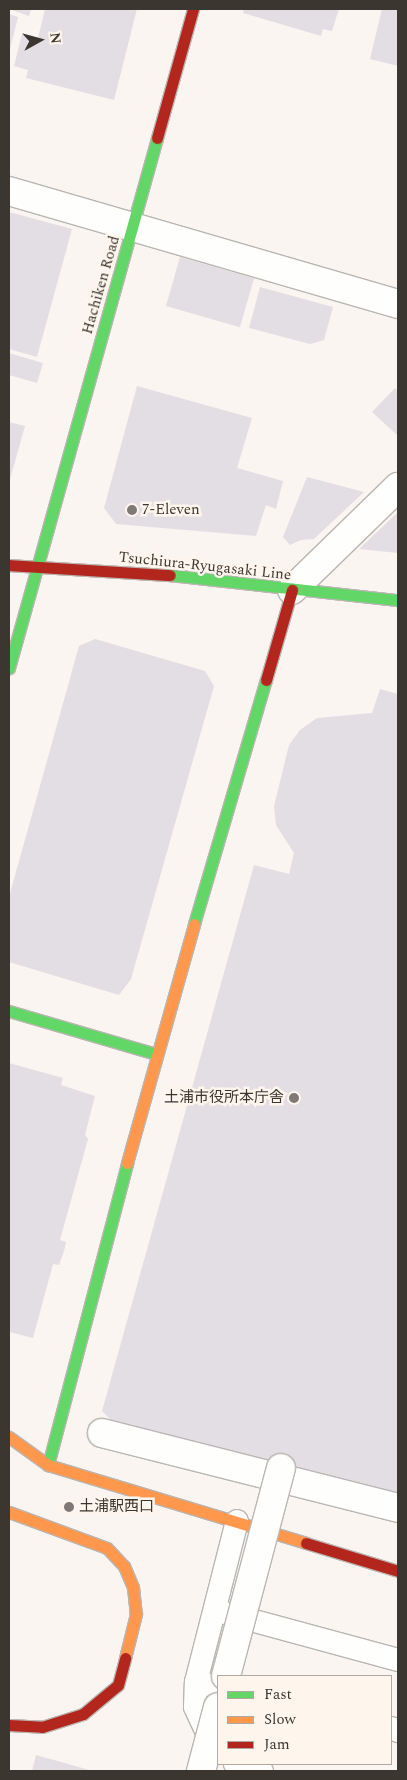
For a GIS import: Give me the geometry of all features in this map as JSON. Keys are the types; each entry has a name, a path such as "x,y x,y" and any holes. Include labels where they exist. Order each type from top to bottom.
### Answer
{"street":[{"name":"Hachiken Road","path":"9,668 193,9"},
{"path":"9,191 398,304"},
{"path":"48,1465 156,1054 292,590 398,487"},
{"name":"Tsuchiura-Ryugasaki Line","path":"9,565 37,568 137,571 292,590 398,600"},
{"path":"9,1012 156,1054"},
{"path":"102,1433 398,1508"},
{"path":"9,1437 48,1465 398,1570"},
{"path":"234,1466 278,1478 398,1521"},
{"path":"226,1675 278,1478"},
{"path":"9,1512 64,1530 107,1548 124,1566 133,1587 136,1614 118,1685 107,1696 83,1714 42,1727 9,1725"},
{"path":"201,1771 217,1711"}],"lane":[{"path":"217,1752 206,1735 195,1707 196,1682 237,1521"},
{"path":"214,1610 398,1660"},
{"path":"196,1682 217,1687"},
{"path":"239,1765 262,1771"}],"building":[{"path":"9,9 31,9 29,16"},
{"path":"45,9 137,9 114,100 26,78 28,70 14,66 22,34 38,38"},
{"path":"244,9 339,9 332,31 323,29 321,36 243,13"},
{"path":"382,9 398,10 398,66 370,59"},
{"path":"9,14 18,17 9,53"},
{"path":"9,212 72,229 37,357 9,349"},
{"path":"180,257 254,278 240,327 166,306"},
{"path":"260,287 333,307 324,340 310,344 249,328"},
{"path":"9,353 43,363 37,383 9,375"},
{"path":"137,386 252,418 237,468 283,481 276,509 266,505 256,536 116,524 104,508"},
{"path":"395,388 398,391 398,436 372,412"},
{"path":"9,422 25,426 9,483"},
{"path":"307,477 364,492 314,539 301,540 290,545 283,537"},
{"path":"398,512 398,553 359,549"},
{"path":"95,639 205,671 214,686 131,979 119,995 9,962 9,897 79,646"},
{"name":"土浦市役所本庁舎","path":"380,689 398,694 398,1494 111,1420 102,1411 254,865 289,874 294,853 276,825 274,806 289,745 300,730 317,718 372,713"},
{"path":"9,1063 63,1078 61,1085 95,1096 85,1135 88,1139 60,1240 66,1242 64,1251 59,1265 53,1264 33,1338 9,1332"},
{"path":"36,1755 93,1771 32,1771"}],"traffic: fast":[{"path":"37,568 157,138"},
{"path":"9,668 37,568"},
{"path":"170,575 398,600"},
{"path":"194,924 266,680"},
{"path":"9,1011 156,1054"},
{"path":"48,1465 127,1163"}],"traffic: slow":[{"path":"127,1163 194,924"},
{"path":"9,1437 48,1465 306,1543"},
{"path":"9,1512 107,1548 124,1566 133,1587 136,1614 125,1658"}],"traffic: jam":[{"path":"157,138 193,9"},
{"path":"9,565 170,575"},
{"path":"266,680 292,590"},
{"path":"306,1543 398,1571"},
{"path":"9,1725 42,1727 83,1714 118,1685 125,1658"}],"place":[{"name":"7-Eleven","path":"132,510"},
{"name":"土浦市役所本庁舎","path":"294,1098"},
{"name":"土浦駅西口","path":"69,1507"}]}
